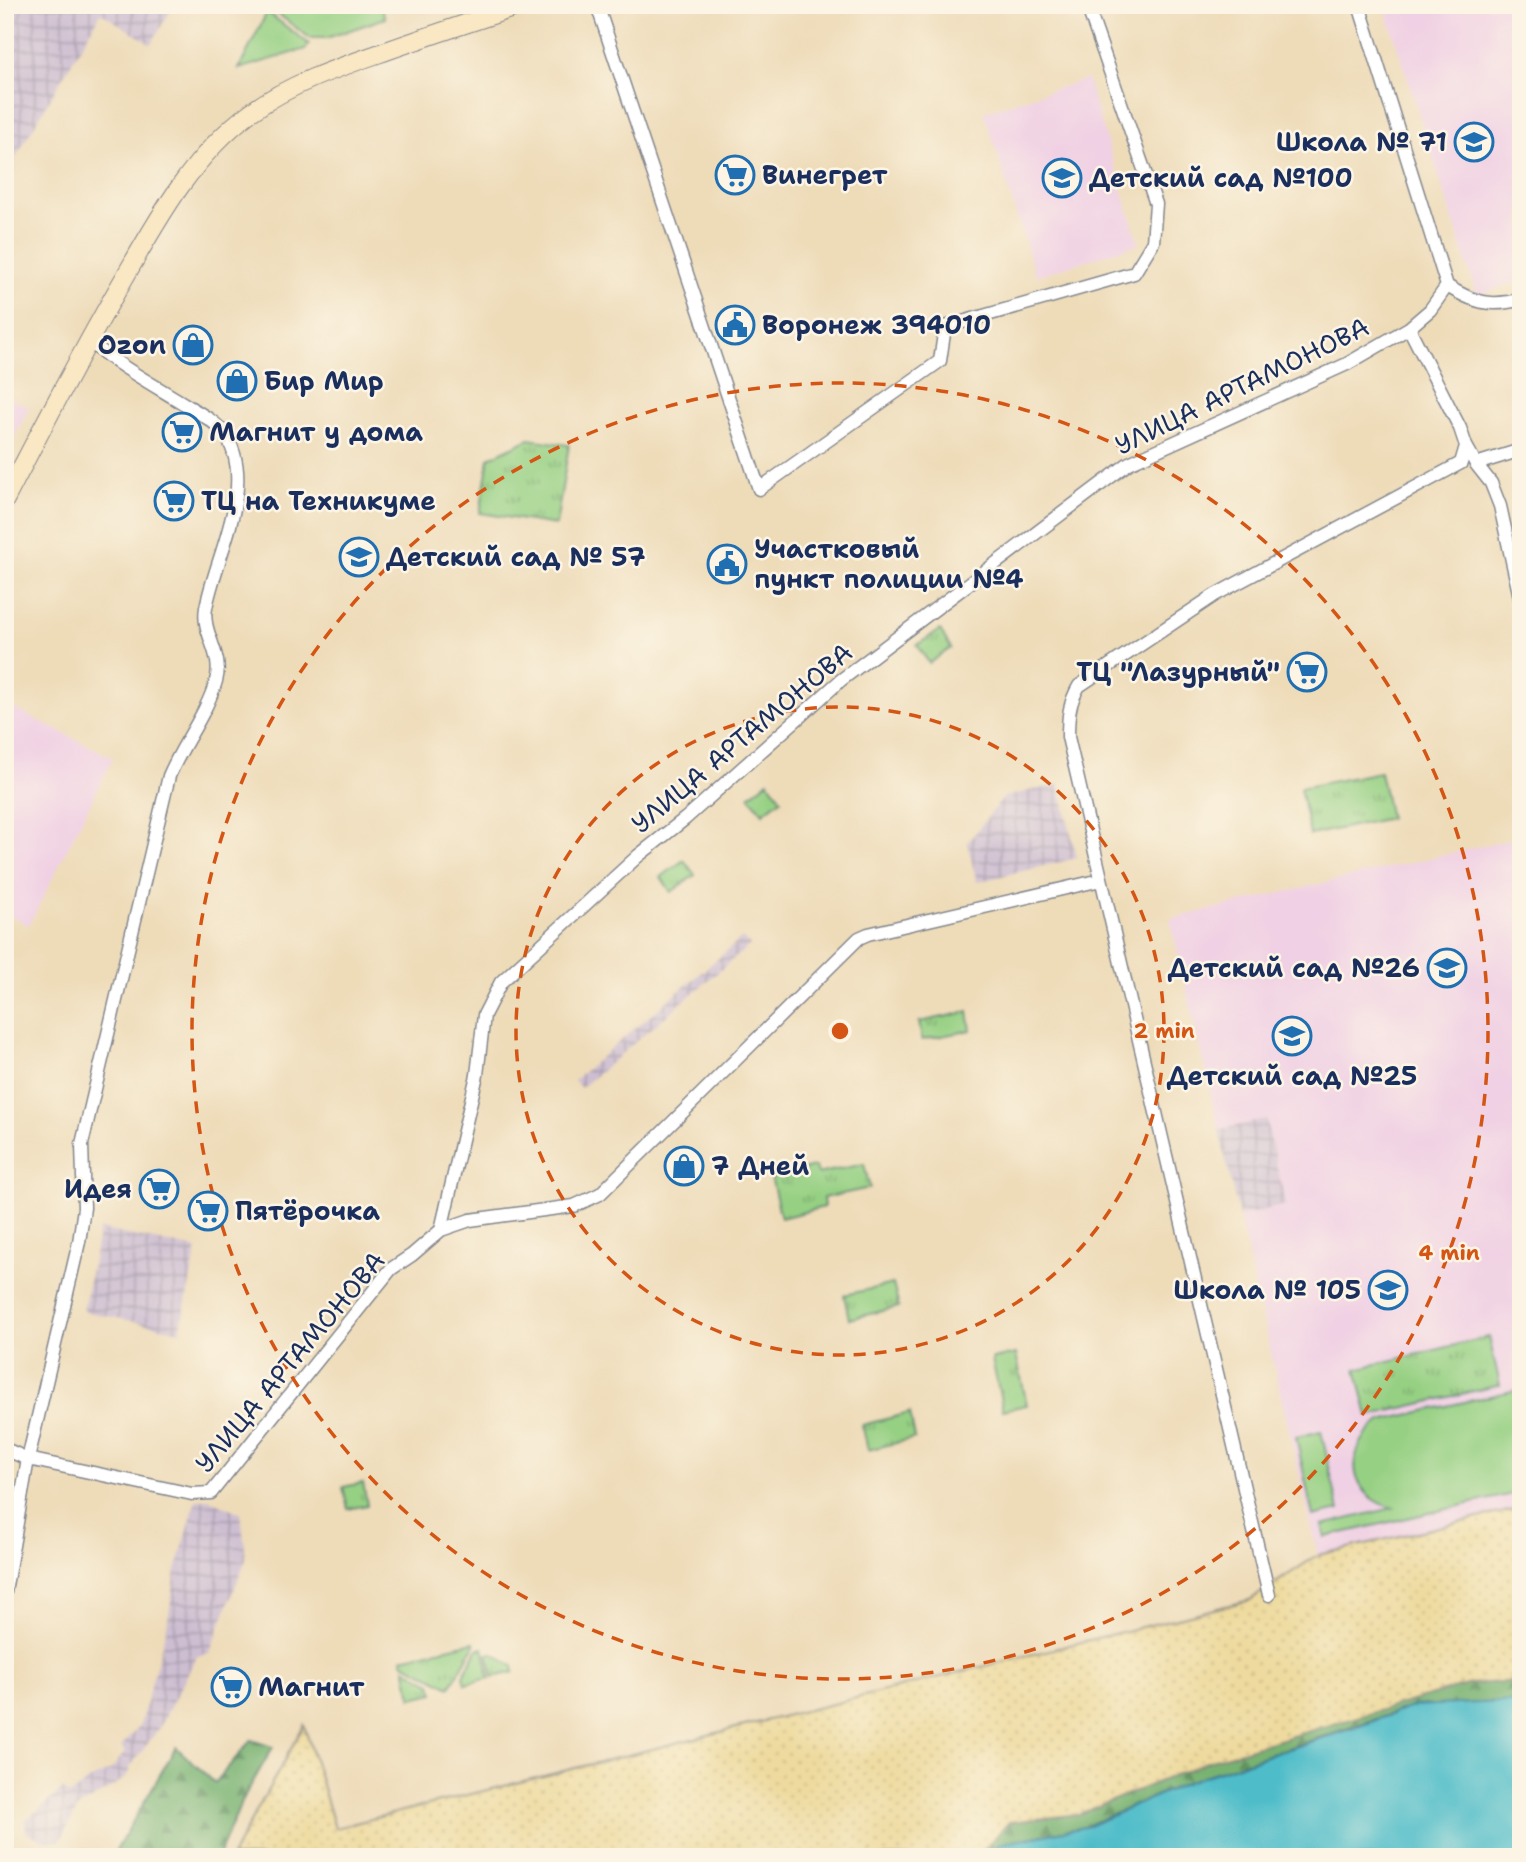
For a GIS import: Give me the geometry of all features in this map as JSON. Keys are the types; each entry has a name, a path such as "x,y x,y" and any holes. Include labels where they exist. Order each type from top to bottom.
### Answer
{"main road":[{"path":"5,500 88,340 181,185 218,140 250,113 276,96 349,64 522,5"}],"street":[{"path":"597,5 759,489 940,361 945,327 1134,273 1153,242 1156,204 1087,5"},
{"path":"1359,5 1447,285 1481,303 1505,303 1521,299"},
{"name":"УЛИЦА АРТАМОНОВА","path":"28,1459 192,1494 211,1493 391,1269 441,1230 477,1075 484,1015 501,982 638,856 686,818 841,680 1129,463 1347,364 1409,328 1430,310 1447,285"},
{"path":"1409,328 1460,428 1466,446 1491,483 1500,506 1521,602"},
{"path":"5,1592 28,1459 79,1242 84,1208 83,1138 169,776 181,748 193,732 212,695 218,677 219,659 209,636 205,611 238,487 237,465 232,448 219,426 110,359 88,340"},
{"path":"1269,1595 1068,737 1068,713 1071,700 1079,686 1215,596 1461,463 1466,446"},
{"path":"1476,464 1521,450"},
{"path":"441,1230 470,1220 574,1206 600,1194 859,938 1101,880"},
{"path":"5,1449 28,1459"}],"shaded area":[{"path":"5,5 174,5 151,44 101,13 5,175"},
{"name":"Школа № 71","path":"1384,5 1521,5 1521,280 1477,295"},
{"name":"Детский сад №100","path":"1087,79 1139,244 1036,276 984,112"},
{"path":"5,396 29,407 5,457"},
{"path":"5,704 113,758 29,925 5,913"},
{"path":"1059,784 1077,858 977,882 967,843 1004,797"},
{"path":"1521,837 1521,1508 1318,1555 1239,1216 1286,1205 1266,1120 1219,1130 1170,919"},
{"path":"742,938 750,945 581,1088 574,1080"},
{"path":"1266,1119 1286,1205 1239,1216 1219,1130"},
{"path":"99,1229 197,1249 180,1331 83,1311"},
{"path":"208,1499 241,1513 246,1559 209,1654 197,1656 158,1730 131,1766 126,1778 78,1808 60,1841 47,1841 27,1833 25,1821 63,1789 70,1795 91,1779 111,1770 125,1752 121,1747 140,1725 167,1626 176,1571 196,1500"}],"green space":[{"path":"272,5 381,5 385,18 327,38 310,38 270,8"},
{"path":"267,12 309,44 306,49 239,69"},
{"path":"529,439 569,445 556,525 480,513 489,458"},
{"path":"940,630 951,648 929,663 917,645"},
{"path":"1380,772 1390,818 1310,835 1300,788"},
{"path":"768,781 781,799 763,813 749,796"},
{"path":"684,860 695,875 671,892 661,877"},
{"path":"968,1012 971,1030 922,1040 919,1022"},
{"path":"864,1164 870,1188 823,1198 824,1207 781,1218 771,1177 815,1167 817,1174"},
{"path":"893,1284 899,1307 849,1319 844,1295"},
{"path":"1489,1337 1500,1385 1368,1416 1356,1369"},
{"path":"1016,1354 1027,1405 1003,1410 992,1359"},
{"path":"1521,1389 1521,1492 1325,1537 1322,1525 1393,1508 1375,1500 1363,1489 1355,1469 1359,1447 1381,1421"},
{"path":"910,1413 915,1438 868,1450 862,1425"},
{"path":"1321,1431 1339,1510 1313,1516 1296,1437"},
{"path":"363,1483 367,1505 348,1509 343,1487"},
{"path":"474,1642 475,1645 450,1687 404,1663 402,1658"},
{"path":"483,1648 490,1678 465,1684 463,1676 478,1649"},
{"path":"492,1653 513,1666 514,1672 493,1677 487,1654"},
{"path":"405,1668 431,1683 434,1693 412,1698"},
{"path":"1521,1681 1521,1701 1414,1706 1192,1780 1084,1827 999,1844 984,1857 977,1857 1009,1822 1079,1814 1214,1759 1470,1684"},
{"path":"251,1740 273,1747 242,1801 218,1857 35,1857 44,1846 114,1854 176,1747 215,1783"}],"sand":[{"path":"1521,1508 1521,1681 1470,1684 1214,1759 1079,1814 1009,1822 977,1857 231,1857 304,1725 335,1828 1250,1600 1318,1555"}],"water":[{"path":"1521,1701 1521,1857 984,1857 999,1844 1089,1826 1192,1780 1414,1706"}],"place":[{"name":"Школа № 71","path":"1474,142"},
{"name":"Винегрет","path":"735,175"},
{"name":"Детский сад №100","path":"1062,178"},
{"name":"Воронеж 394010","path":"735,325"},
{"name":"Ozon","path":"193,345"},
{"name":"Бир Мир","path":"237,381"},
{"name":"Магнит у дома","path":"182,432"},
{"name":"ТЦ на Техникуме","path":"174,501"},
{"name":"Детский сад № 57","path":"359,557"},
{"name":"Участковый пункт полиции №4","path":"727,564"},
{"name":"ТЦ \"Лазурный\"","path":"1307,672"},
{"name":"Детский сад №26","path":"1447,968"},
{"name":"Детский сад №25","path":"1292,1036"},
{"name":"7 Дней","path":"684,1166"},
{"name":"Идея","path":"159,1189"},
{"name":"Пятёрочка","path":"208,1211"},
{"name":"Школа № 105","path":"1388,1290"},
{"name":"Магнит","path":"231,1687"}]}
